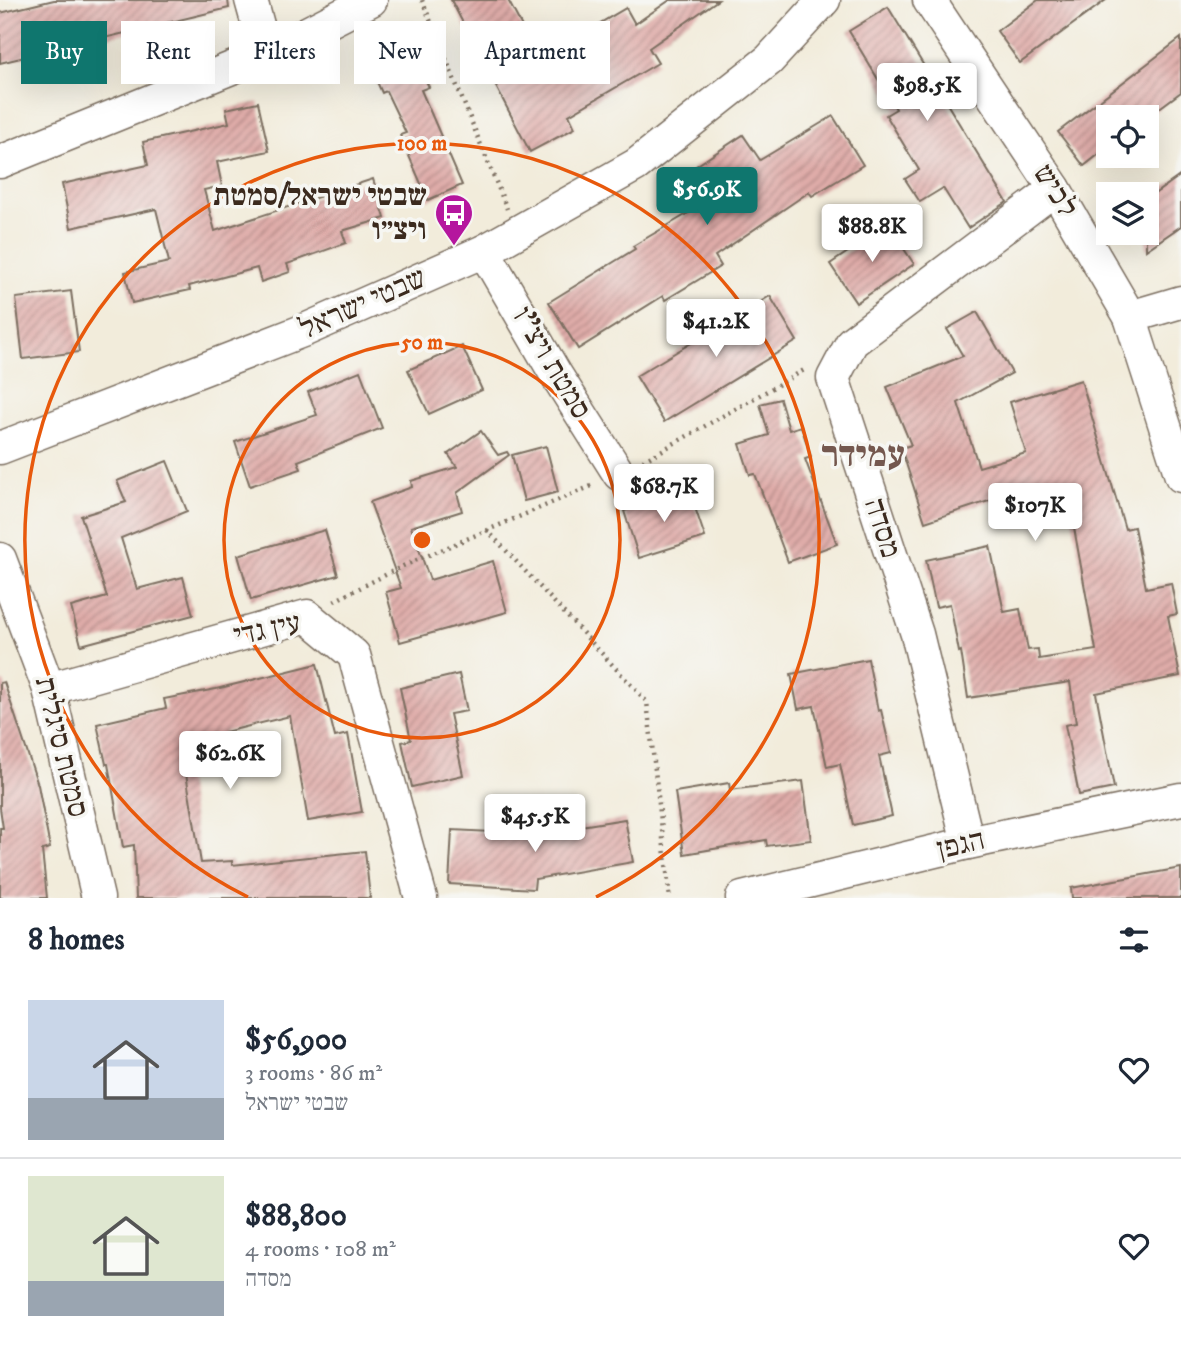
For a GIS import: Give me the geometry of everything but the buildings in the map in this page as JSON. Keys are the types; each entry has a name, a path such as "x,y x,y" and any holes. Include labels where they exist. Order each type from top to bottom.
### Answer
{"street":[{"path":"251,0 257,21"},
{"path":"330,21 371,0"},
{"name":"שבטי ישראל","path":"0,448 305,330 484,251 636,165 768,60 824,0"},
{"name":"לכיש","path":"929,0 1055,189 1130,317 1181,476"},
{"path":"0,162 229,69"},
{"name":"מסדה","path":"968,843 917,634 833,378 852,342 1055,189"},
{"name":"סמטת ויצ\"ו","path":"484,251 555,373 619,474"},
{"path":"1130,317 1181,302"},
{"name":"סמטת סיגלית","path":"0,559 49,689 98,898"},
{"name":"עין גדי","path":"49,689 307,616 354,655 421,898"},
{"name":"הגפן","path":"742,898 968,843 1181,799"}],"path":[{"path":"422,0 516,232"},
{"path":"307,616 403,566 619,474 852,342"},
{"path":"487,530 646,702 670,898"}],"place":[{"name":"שבטי ישראל/סמטת ויצ״ו","path":"454,247"}],"district":[{"name":"עמידר","path":"863,455"}]}
